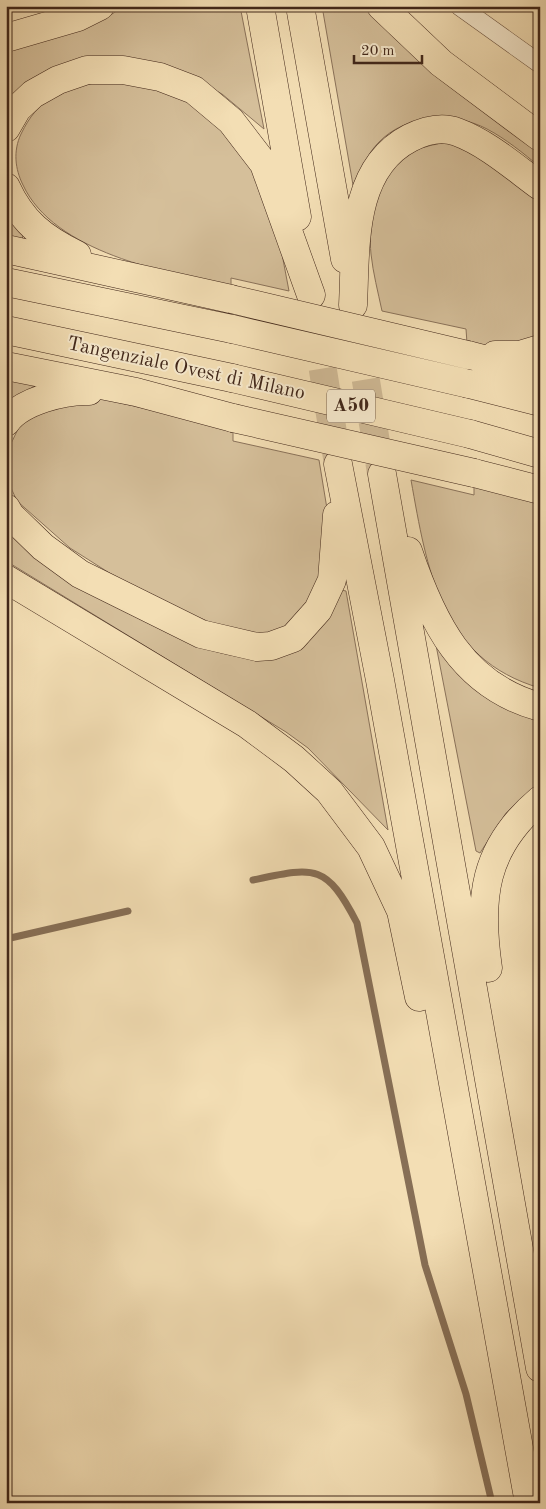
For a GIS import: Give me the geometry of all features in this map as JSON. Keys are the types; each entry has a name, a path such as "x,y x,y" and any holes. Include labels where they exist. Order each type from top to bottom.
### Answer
{"highway":[{"path":"6,38 78,18 100,6"},
{"path":"6,128 16,109 33,94 58,80 86,70 123,70 160,77 194,90 231,121 264,164 310,296 260,6"},
{"path":"300,6 353,305 357,230 363,193 381,163 399,144 425,130 456,131 493,152 540,186"},
{"path":"381,6 441,63 540,137"},
{"path":"6,187 14,205 51,242 110,270"},
{"path":"6,249 110,270 468,355 540,374"},
{"name":"A50","path":"6,282 232,329 540,402"},
{"name":"Tangenziale Ovest di Milano","path":"6,330 232,378 470,434 540,454"},
{"path":"468,355 520,355 540,349"},
{"path":"6,366 136,392 233,418 540,490"},
{"path":"6,422 33,402 61,393 82,390 136,392"},
{"path":"6,508 10,515 43,547 80,574 201,634 244,645 271,646 293,638 303,629 318,610 332,580 336,550 338,464 380,680 529,1503"},
{"path":"540,707 523,702 497,690 476,673 443,634 416,575 382,474 540,1368"},
{"path":"6,578 247,724 294,759 329,791 371,847 401,911 446,1111 477,1219"},
{"path":"513,1210 505,1102 483,933 483,895 492,863 506,838 540,800"}],"street":[{"path":"459,6 540,64"}],"shaded area":[{"path":"124,6 240,6 264,129 222,94 197,80 129,61 6,117 6,47 106,18"},
{"path":"322,6 368,6 540,144 540,167 508,142 474,123 445,118 430,119 402,126 379,142 368,157 353,185"},
{"path":"94,83 152,84 213,113 271,196 289,291 231,278 231,286 144,266 114,256 85,243 59,227 38,208 23,185 18,173 16,153 18,140 35,112 50,98 70,89"},
{"path":"453,142 540,195 540,343 498,347 467,343 466,329 382,311 370,243 372,218 383,182 396,163 415,150 431,145"},
{"path":"6,208 24,233 22,239 6,236"},
{"path":"6,376 37,383 6,411"},
{"path":"81,399 104,399 233,429 233,441 319,460 329,521 319,587 292,623 278,631 256,635 226,629 171,606 111,574 70,548 17,501 6,477 6,454 18,429 28,418"},
{"path":"411,480 474,495 474,484 540,501 540,688 506,674 480,656 459,633 444,606 432,577"},
{"path":"6,525 91,587 123,607 155,626 187,641 220,653 252,658 341,590 346,591 388,830 308,748 286,732 6,561"},
{"path":"435,640 540,714 540,782 506,813 480,853 476,851"}],"waterway":[{"path":"253,880 291,873 305,872 317,874 336,889 357,923 425,1265 466,1394 492,1503"},
{"path":"6,939 128,911"}],"tunnel":[{"path":"316,327 338,464"},
{"path":"359,338 381,473"}]}
